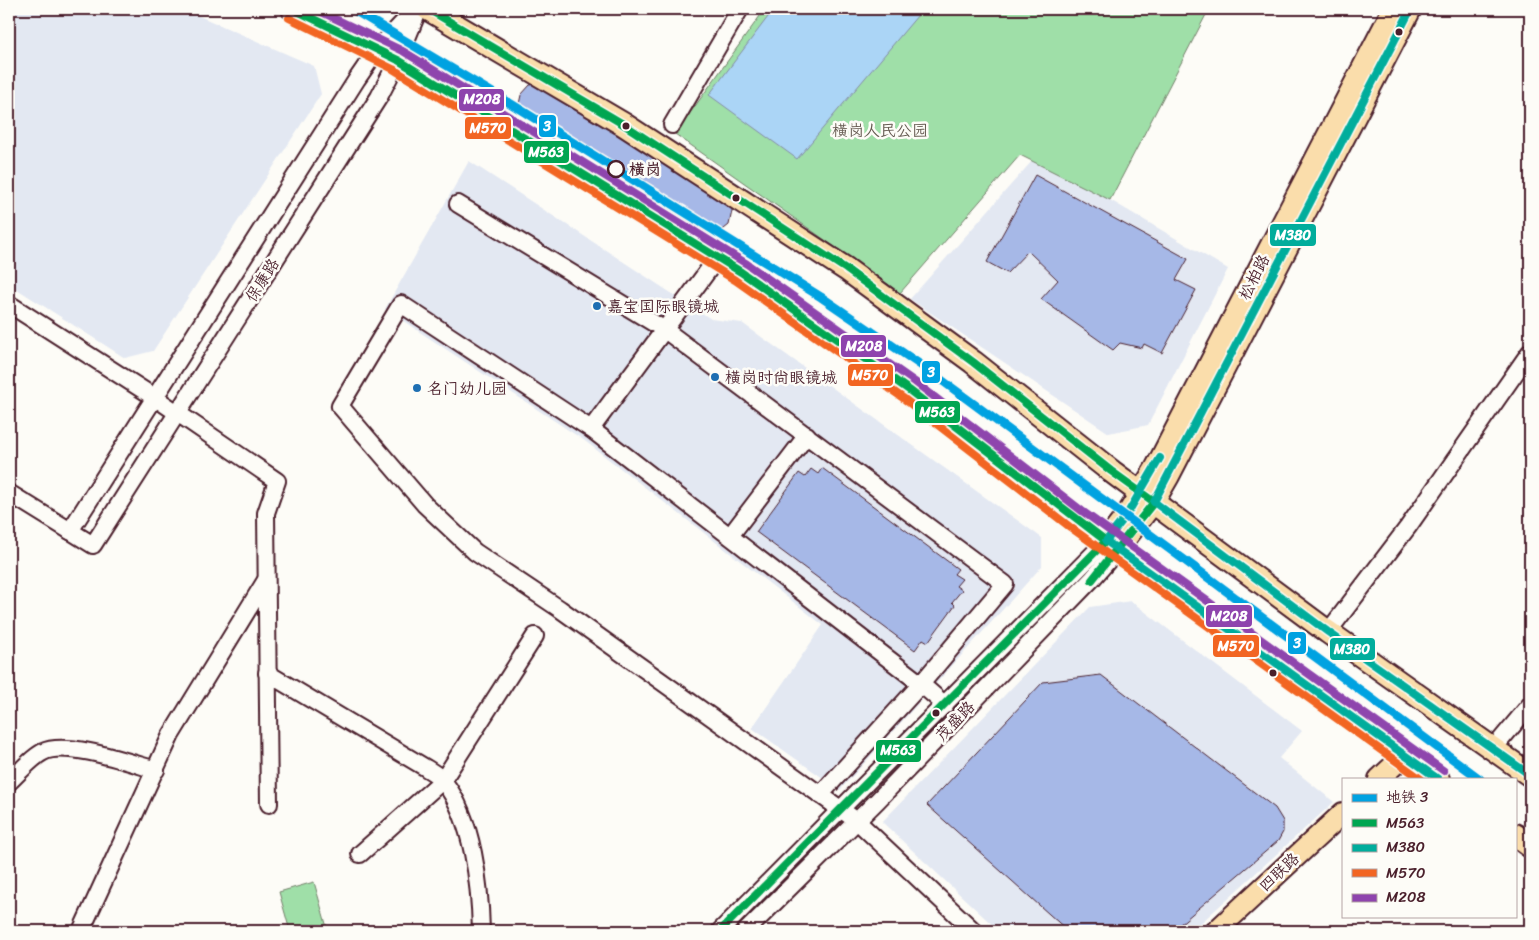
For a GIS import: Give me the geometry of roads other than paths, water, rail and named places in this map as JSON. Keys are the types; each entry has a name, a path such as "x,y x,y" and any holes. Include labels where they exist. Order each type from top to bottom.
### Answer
{"highway":[{"path":"293,9 398,60 718,258 909,390 1112,545 1437,778"},
{"path":"428,9 623,124 846,269 973,362 1148,497 1328,632 1530,775"},
{"path":"1516,836 1530,846"}],"main road":[{"name":"松柏路","path":"1148,497 1393,9"},
{"name":"松柏路","path":"1112,545 1148,497 1411,9"},
{"path":"1381,778 1410,759"},
{"path":"1400,778 1410,759"},
{"name":"四联路","path":"1216,931 1342,814"},
{"name":"四联路","path":"1236,931 1342,833"}],"street":[{"name":"保康路","path":"418,9 398,60 379,97 93,545 70,531 377,50 418,9"},
{"path":"672,125 740,9"},
{"path":"458,204 665,330 1005,584 921,684 820,794"},
{"path":"591,429 718,258"},
{"path":"9,304 154,397 278,482 266,513 269,804"},
{"path":"945,705 921,684 591,429 401,304 340,406 425,505 475,552 568,615 857,821 974,931"},
{"path":"1328,632 1408,527 1530,352"},
{"path":"730,536 806,435"},
{"path":"9,493 70,531"},
{"name":"茂盛路","path":"720,931 945,705 1112,545"},
{"name":"茂盛路","path":"746,931 857,821 1094,578 1112,545"},
{"path":"81,931 171,735 266,580"},
{"path":"360,854 443,780 535,636"},
{"path":"267,672 443,780 455,799 475,864 481,931"},
{"path":"1494,748 1530,705"},
{"path":"9,782 44,752 64,748 100,755 156,770"}],"water":[{"path":"774,9 923,9 797,159 709,95"}],"metro line":[{"name":"3","path":"352,9 513,105 821,297 928,370 1479,778"}],"place":[{"name":"横岗","path":"616,169"},
{"name":"嘉宝国际眼镜城","path":"597,306"},
{"name":"横岗时尚眼镜城","path":"715,377"},
{"name":"名门幼儿园","path":"417,388"}],"park label":[{"name":"横岗人民公园","path":"880,130"}]}
